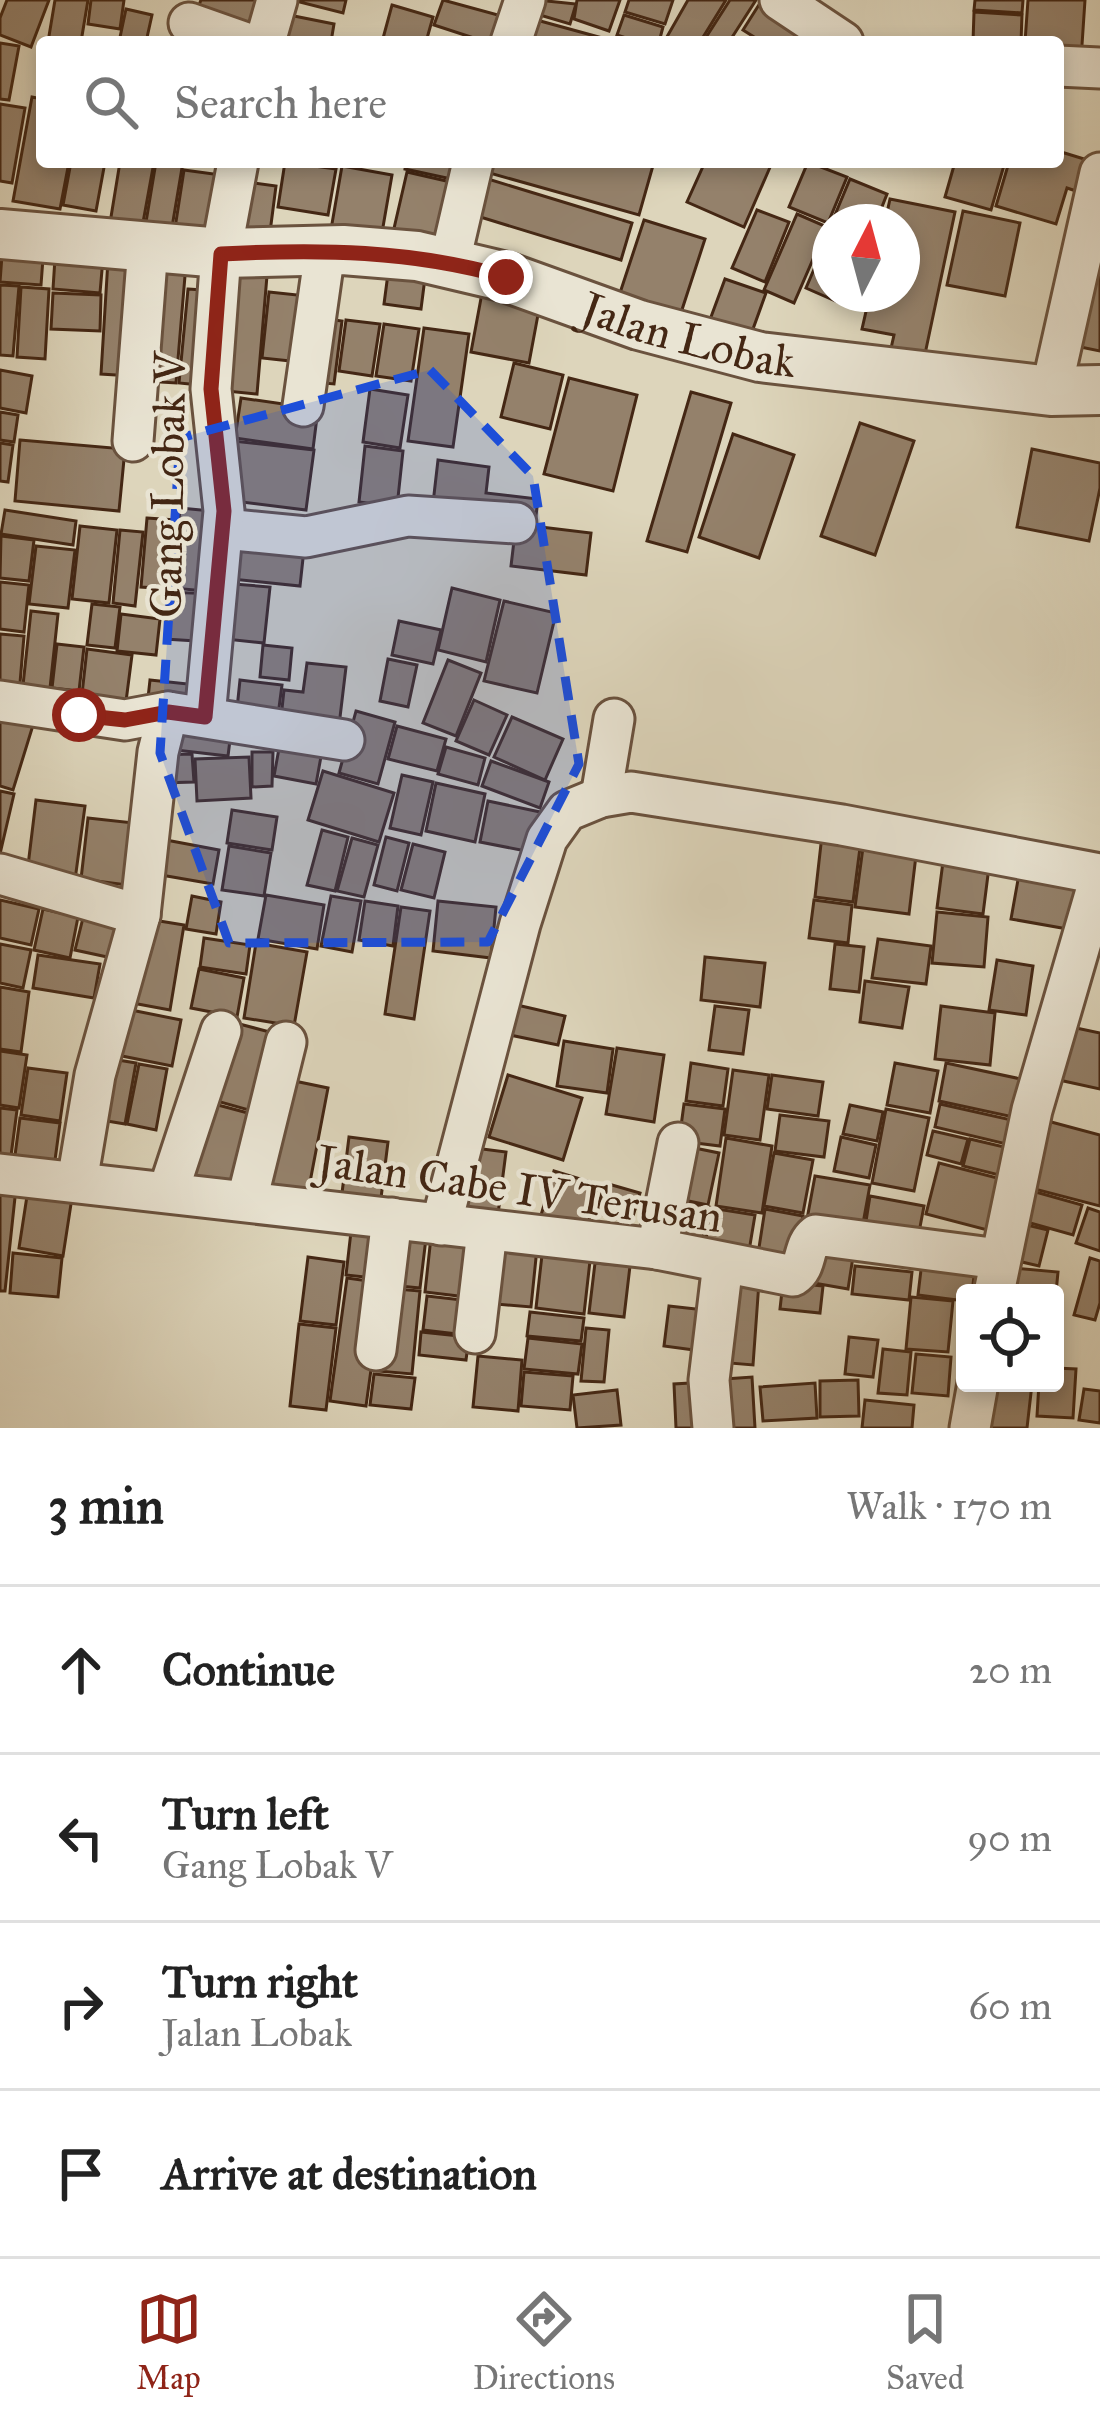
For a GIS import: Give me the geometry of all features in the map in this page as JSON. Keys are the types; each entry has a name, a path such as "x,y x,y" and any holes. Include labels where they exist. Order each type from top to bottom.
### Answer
{"street":[{"path":"267,36 277,0"},
{"path":"513,36 525,0"},
{"path":"780,0 834,36"},
{"path":"189,23 226,36"},
{"path":"1064,66 1100,68"},
{"name":"Gang Lobak V","path":"77,1182 95,1075 140,915 158,752 187,715 224,529 211,389 221,254 237,168"},
{"path":"449,261 472,168"},
{"path":"1051,391 1099,179"},
{"name":"Jalan Lobak","path":"0,234 221,254 388,252 449,261 719,348 820,366 1051,391 1100,389"},
{"path":"133,441 148,247"},
{"path":"303,406 325,250"},
{"path":"224,529 306,537 408,516 516,523"},
{"path":"0,701 125,720 187,715 344,740"},
{"path":"601,797 614,718"},
{"path":"441,1225 547,839 567,811 601,797 632,792 842,825 1100,875 1032,1110 996,1276"},
{"path":"0,874 140,915"},
{"path":"168,1192 220,1031"},
{"path":"247,1200 286,1042"},
{"path":"657,1250 677,1143"},
{"name":"Jalan Cabe IV Terusan","path":"0,1174 657,1250 793,1276 801,1269 808,1241 816,1235 996,1276"},
{"path":"376,1350 392,1218"},
{"path":"475,1334 487,1231"},
{"path":"713,1428 709,1379 723,1263"},
{"path":"970,1428 976,1392"}],"highlighted area":[{"path":"430,370 533,476 579,764 488,942 229,943 160,753 180,438"}],"building":[{"path":"7,0 49,0 31,47 0,35"},
{"path":"55,0 88,0 82,36 49,36"},
{"path":"91,0 124,0 120,29 88,24"},
{"path":"201,0 267,0 254,36 195,15"},
{"path":"292,0 346,0 343,13"},
{"path":"443,0 509,18 503,36 468,36 434,25"},
{"path":"537,0 576,4 570,24 533,13"},
{"path":"577,0 620,0 609,31 574,19"},
{"path":"629,0 673,0 665,24 625,12"},
{"path":"688,0 726,0 704,36 667,36"},
{"path":"730,0 756,0 733,36 707,36"},
{"path":"762,0 810,26 804,36 752,36 743,30"},
{"path":"975,0 1023,0 1022,13 974,10"},
{"path":"1028,0 1085,0 1081,60 1064,59 1064,36 1025,36"},
{"path":"392,5 433,17 428,36 384,36"},
{"path":"126,9 152,15 147,36 120,36"},
{"path":"974,12 1022,15 1021,36 973,36"},
{"path":"289,15 334,24 332,36 285,36"},
{"path":"624,15 663,27 661,36 617,35"},
{"path":"522,16 595,36 517,36"},
{"path":"0,43 19,46 9,100 0,99"},
{"path":"32,97 36,98 36,168 68,168 60,209 13,201"},
{"path":"0,104 25,108 12,183 0,181"},
{"path":"1064,153 1094,162 1085,194 1067,188 1056,224 996,206 1007,168 1064,168"},
{"path":"70,168 104,168 96,211 63,205"},
{"path":"119,168 153,168 142,228 110,223"},
{"path":"155,168 182,168 171,233 145,228"},
{"path":"284,168 336,169 328,215 278,207"},
{"path":"342,168 392,175 379,250 329,241"},
{"path":"405,168 459,168 456,180"},
{"path":"480,168 652,168 639,215"},
{"path":"702,168 770,168 744,227 687,202"},
{"path":"805,168 824,168 847,177 836,204 812,204 812,216 789,207"},
{"path":"953,168 1003,168 991,210 945,197"},
{"path":"184,170 221,175 213,234 175,228"},
{"path":"407,172 455,183 441,248 392,237"},
{"path":"475,175 632,223 621,260 464,212"},
{"path":"850,179 887,194 883,204 840,204"},
{"path":"240,181 276,186 269,240 232,235"},
{"path":"920,205 955,212 921,373 887,366 894,335 862,329 866,312 920,312"},
{"path":"757,210 789,222 765,282 732,268"},
{"path":"963,211 1020,223 1005,296 947,285"},
{"path":"797,214 812,220 812,262 794,303 764,290"},
{"path":"644,220 705,239 677,325 616,305"},
{"path":"3,242 44,245 41,285 0,282"},
{"path":"56,243 104,247 100,293 53,289"},
{"path":"108,260 138,261 131,376 101,374"},
{"path":"226,261 268,264 257,394 216,390"},
{"path":"154,262 186,264 176,383 145,381"},
{"path":"389,266 426,270 421,309 384,304"},
{"path":"1081,270 1100,274 1100,351 1066,344"},
{"path":"725,279 766,293 749,340 708,325"},
{"path":"0,285 19,286 13,356 0,355"},
{"path":"21,287 49,289 45,359 17,357"},
{"path":"188,289 218,291 210,386 179,383"},
{"path":"269,292 307,296 300,362 262,358"},
{"path":"53,293 101,295 100,331 51,329"},
{"path":"482,293 540,304 529,363 471,352"},
{"path":"319,318 342,321 334,384 311,382"},
{"path":"346,320 380,324 372,376 339,371"},
{"path":"384,324 419,329 411,381 376,376"},
{"path":"424,328 469,334 453,447 408,441"},
{"path":"514,363 563,375 550,429 501,417"},
{"path":"0,370 32,376 26,413 0,408"},
{"path":"569,378 637,395 613,491 544,474"},
{"path":"370,389 408,395 400,448 363,442"},
{"path":"691,392 731,403 687,552 647,541"},
{"path":"241,398 318,409 313,449 235,438"},
{"path":"0,412 18,415 14,442 0,440"},
{"path":"860,423 914,441 875,555 821,536"},
{"path":"733,434 794,455 759,558 699,537"},
{"path":"20,440 125,449 119,511 15,501"},
{"path":"233,441 314,450 306,510 225,500"},
{"path":"0,443 13,445 8,482 0,481"},
{"path":"365,446 403,451 397,507 359,502"},
{"path":"1032,449 1100,463 1089,541 1017,527"},
{"path":"438,460 489,467 486,493 538,499 535,524 432,512"},
{"path":"180,508 222,512 215,592 173,588"},
{"path":"5,510 76,521 73,545 1,534"},
{"path":"147,518 175,520 169,589 141,587"},
{"path":"516,524 591,533 586,575 511,566"},
{"path":"80,526 117,530 109,603 72,599"},
{"path":"120,530 143,532 135,606 113,603"},
{"path":"227,532 305,540 300,586 222,578"},
{"path":"1,536 34,540 29,581 0,578"},
{"path":"36,546 75,550 68,608 29,604"},
{"path":"0,582 29,585 24,632 0,629"},
{"path":"221,583 270,587 264,643 216,638"},
{"path":"452,588 500,600 486,662 438,650"},
{"path":"168,592 215,594 212,642 165,639"},
{"path":"504,601 556,613 537,693 484,681"},
{"path":"92,604 120,607 115,648 87,645"},
{"path":"31,611 58,614 50,688 23,685"},
{"path":"121,614 160,619 156,655 117,651"},
{"path":"399,621 441,630 433,664 392,655"},
{"path":"0,634 24,636 20,683 0,682"},
{"path":"57,644 84,647 79,691 52,688"},
{"path":"263,645 292,648 289,680 260,677"},
{"path":"87,649 132,655 124,717 80,712"},
{"path":"388,659 417,665 408,707 380,701"},
{"path":"448,660 481,673 456,736 423,723"},
{"path":"307,663 346,667 338,734 280,727 284,690 303,692"},
{"path":"150,680 207,686 204,714 147,707"},
{"path":"240,680 282,685 277,723 236,718"},
{"path":"474,700 507,715 489,755 456,741"},
{"path":"0,711 34,722 13,790 0,786"},
{"path":"356,711 395,722 378,784 339,773"},
{"path":"171,717 232,724 228,756 167,749"},
{"path":"512,717 563,739 545,780 494,757"},
{"path":"397,726 446,739 437,771 388,759"},
{"path":"282,732 324,740 316,784 274,776"},
{"path":"446,747 485,758 478,785 438,774"},
{"path":"252,752 273,752 272,786 252,787"},
{"path":"192,754 194,782 161,783 160,755"},
{"path":"249,757 251,798 197,801 195,759"},
{"path":"491,761 549,782 540,808 482,786"},
{"path":"323,771 394,793 379,842 308,820"},
{"path":"402,775 433,782 421,835 390,828"},
{"path":"436,783 485,794 475,842 426,831"},
{"path":"0,791 14,794 0,854"},
{"path":"36,800 85,806 75,880 27,874"},
{"path":"488,801 540,812 531,852 480,842"},
{"path":"232,810 277,817 272,850 227,843"},
{"path":"88,818 134,823 127,885 81,879"},
{"path":"322,830 348,837 335,891 307,885"},
{"path":"822,835 861,840 853,902 815,897"},
{"path":"386,837 409,843 397,891 374,885"},
{"path":"352,838 378,845 364,897 337,891"},
{"path":"166,840 219,850 213,884 161,875"},
{"path":"864,840 917,847 909,914 855,907"},
{"path":"413,844 445,852 434,898 401,890"},
{"path":"229,846 271,853 264,896 222,890"},
{"path":"944,854 990,859 983,914 937,908"},
{"path":"1021,863 1082,874 1073,930 1011,919"},
{"path":"266,895 324,905 317,949 258,939"},
{"path":"192,896 221,902 216,934 186,929"},
{"path":"331,896 361,901 352,952 321,946"},
{"path":"0,900 39,909 31,945 0,938"},
{"path":"814,900 852,905 848,943 809,938"},
{"path":"365,901 398,906 393,946 359,940"},
{"path":"438,901 496,907 491,958 433,951"},
{"path":"401,907 430,911 414,1019 385,1014"},
{"path":"43,909 78,917 70,958 34,950"},
{"path":"937,912 988,917 984,967 932,963"},
{"path":"84,914 129,924 121,960 75,950"},
{"path":"141,918 184,925 170,1010 127,1002"},
{"path":"204,938 250,945 246,974 200,967"},
{"path":"878,939 931,946 926,984 872,978"},
{"path":"256,943 307,952 294,1026 244,1018"},
{"path":"0,944 31,950 23,988 0,983"},
{"path":"835,944 864,947 859,992 830,989"},
{"path":"38,955 100,964 94,998 33,988"},
{"path":"705,957 765,963 760,1007 701,1000"},
{"path":"997,960 1033,966 1026,1015 989,1010"},
{"path":"199,969 244,978 237,1017 191,1008"},
{"path":"865,981 909,987 902,1028 860,1022"},
{"path":"0,987 29,992 21,1052 0,1049"},
{"path":"517,1005 565,1016 558,1045 510,1035"},
{"path":"715,1006 749,1010 743,1054 709,1050"},
{"path":"941,1006 995,1013 990,1065 935,1059"},
{"path":"126,1009 181,1020 172,1066 117,1055"},
{"path":"228,1021 285,1036 263,1114 206,1098"},
{"path":"1062,1025 1100,1033 1100,1089 1050,1078"},
{"path":"564,1041 613,1049 607,1093 557,1086"},
{"path":"617,1048 664,1055 654,1122 606,1114"},
{"path":"0,1051 27,1055 19,1108 0,1105"},
{"path":"106,1058 136,1063 125,1124 95,1119"},
{"path":"691,1063 728,1069 723,1106 686,1101"},
{"path":"895,1063 938,1071 930,1113 887,1105"},
{"path":"946,1063 1035,1082 1027,1120 939,1101"},
{"path":"139,1064 167,1069 156,1130 127,1124"},
{"path":"28,1068 67,1073 60,1121 21,1115"},
{"path":"733,1070 769,1075 760,1140 724,1135"},
{"path":"508,1075 582,1098 563,1160 489,1137"},
{"path":"772,1075 823,1082 818,1116 767,1109"},
{"path":"280,1078 328,1088 306,1203 257,1193"},
{"path":"203,1101 263,1117 243,1189 184,1172"},
{"path":"684,1104 725,1109 720,1146 679,1141"},
{"path":"940,1104 1025,1123 1019,1147 935,1127"},
{"path":"850,1105 883,1112 877,1141 843,1134"},
{"path":"0,1108 17,1110 9,1171 0,1170"},
{"path":"886,1109 929,1118 914,1191 872,1183"},
{"path":"780,1115 829,1121 824,1157 775,1151"},
{"path":"20,1118 60,1123 53,1175 13,1170"},
{"path":"1040,1119 1100,1135 1100,1206 1023,1186"},
{"path":"933,1131 968,1139 961,1164 927,1155"},
{"path":"349,1137 388,1142 380,1206 341,1201"},
{"path":"841,1137 876,1145 869,1178 834,1171"},
{"path":"726,1138 772,1146 762,1213 716,1206"},
{"path":"970,1139 1017,1150 1011,1178 963,1166"},
{"path":"680,1145 719,1153 708,1205 669,1197"},
{"path":"467,1147 506,1152 497,1222 458,1217"},
{"path":"774,1153 813,1160 803,1213 764,1206"},
{"path":"939,1163 1009,1181 995,1232 926,1214"},
{"path":"554,1171 600,1185 584,1236 539,1222"},
{"path":"815,1176 870,1185 860,1240 805,1230"},
{"path":"29,1183 73,1191 63,1256 19,1248"},
{"path":"605,1183 640,1193 631,1223 596,1213"},
{"path":"0,1186 16,1188 5,1291 0,1291"},
{"path":"1025,1189 1082,1205 1073,1235 1016,1219"},
{"path":"870,1196 924,1206 916,1248 863,1240"},
{"path":"669,1199 709,1207 700,1252 660,1244"},
{"path":"711,1208 755,1215 747,1263 703,1257"},
{"path":"1088,1208 1100,1212 1100,1251 1076,1243"},
{"path":"765,1209 803,1216 794,1274 756,1267"},
{"path":"1014,1222 1048,1230 1039,1266 1005,1258"},
{"path":"352,1223 388,1227 383,1279 346,1275"},
{"path":"396,1227 427,1230 420,1288 389,1285"},
{"path":"431,1237 481,1243 475,1298 425,1292"},
{"path":"815,1238 855,1244 848,1289 808,1282"},
{"path":"490,1243 537,1248 531,1307 484,1303"},
{"path":"543,1246 591,1252 584,1314 536,1308"},
{"path":"13,1253 62,1258 58,1297 10,1293"},
{"path":"923,1253 976,1259 973,1284 956,1284 956,1300 918,1295"},
{"path":"308,1257 344,1262 336,1325 300,1321"},
{"path":"1090,1258 1100,1261 1095,1320 1074,1315"},
{"path":"595,1263 630,1266 624,1317 589,1313"},
{"path":"855,1266 912,1272 909,1300 852,1294"},
{"path":"1003,1267 1058,1272 1057,1284 1001,1284"},
{"path":"347,1278 383,1283 366,1406 330,1401"},
{"path":"723,1280 759,1282 753,1365 717,1362"},
{"path":"783,1282 823,1286 820,1313 780,1309"},
{"path":"385,1288 420,1291 412,1374 377,1371"},
{"path":"427,1296 471,1301 466,1335 423,1330"},
{"path":"911,1297 953,1301 948,1352 906,1349"},
{"path":"669,1306 714,1311 709,1352 664,1346"},
{"path":"530,1312 584,1318 581,1341 527,1336"},
{"path":"299,1324 336,1328 326,1410 290,1406"},
{"path":"586,1328 609,1330 604,1382 581,1381"},
{"path":"421,1332 469,1337 466,1360 419,1355"},
{"path":"849,1337 878,1340 873,1377 845,1374"},
{"path":"528,1338 582,1344 578,1374 524,1369"},
{"path":"883,1349 911,1352 907,1395 878,1393"},
{"path":"916,1354 951,1357 948,1396 912,1393"},
{"path":"478,1356 522,1360 518,1411 473,1407"},
{"path":"1064,1368 1076,1369 1073,1418 1037,1416 1038,1392 1064,1392"},
{"path":"524,1372 573,1376 570,1410 521,1406"},
{"path":"374,1374 415,1378 411,1409 370,1405"},
{"path":"752,1377 755,1428 714,1428 711,1380"},
{"path":"858,1380 859,1416 820,1417 820,1381"},
{"path":"707,1382 710,1428 676,1428 674,1384"},
{"path":"815,1383 817,1418 763,1421 760,1387"},
{"path":"1084,1389 1100,1391 1100,1423 1079,1420"},
{"path":"617,1390 621,1425 577,1428 573,1395"},
{"path":"981,1392 1031,1392 1027,1428 977,1428"},
{"path":"865,1400 914,1405 912,1428 862,1428"}],"route":[{"path":"79,715 125,720 168,712 205,717 224,511 211,389 221,254 388,252 449,261 506,277"}]}
